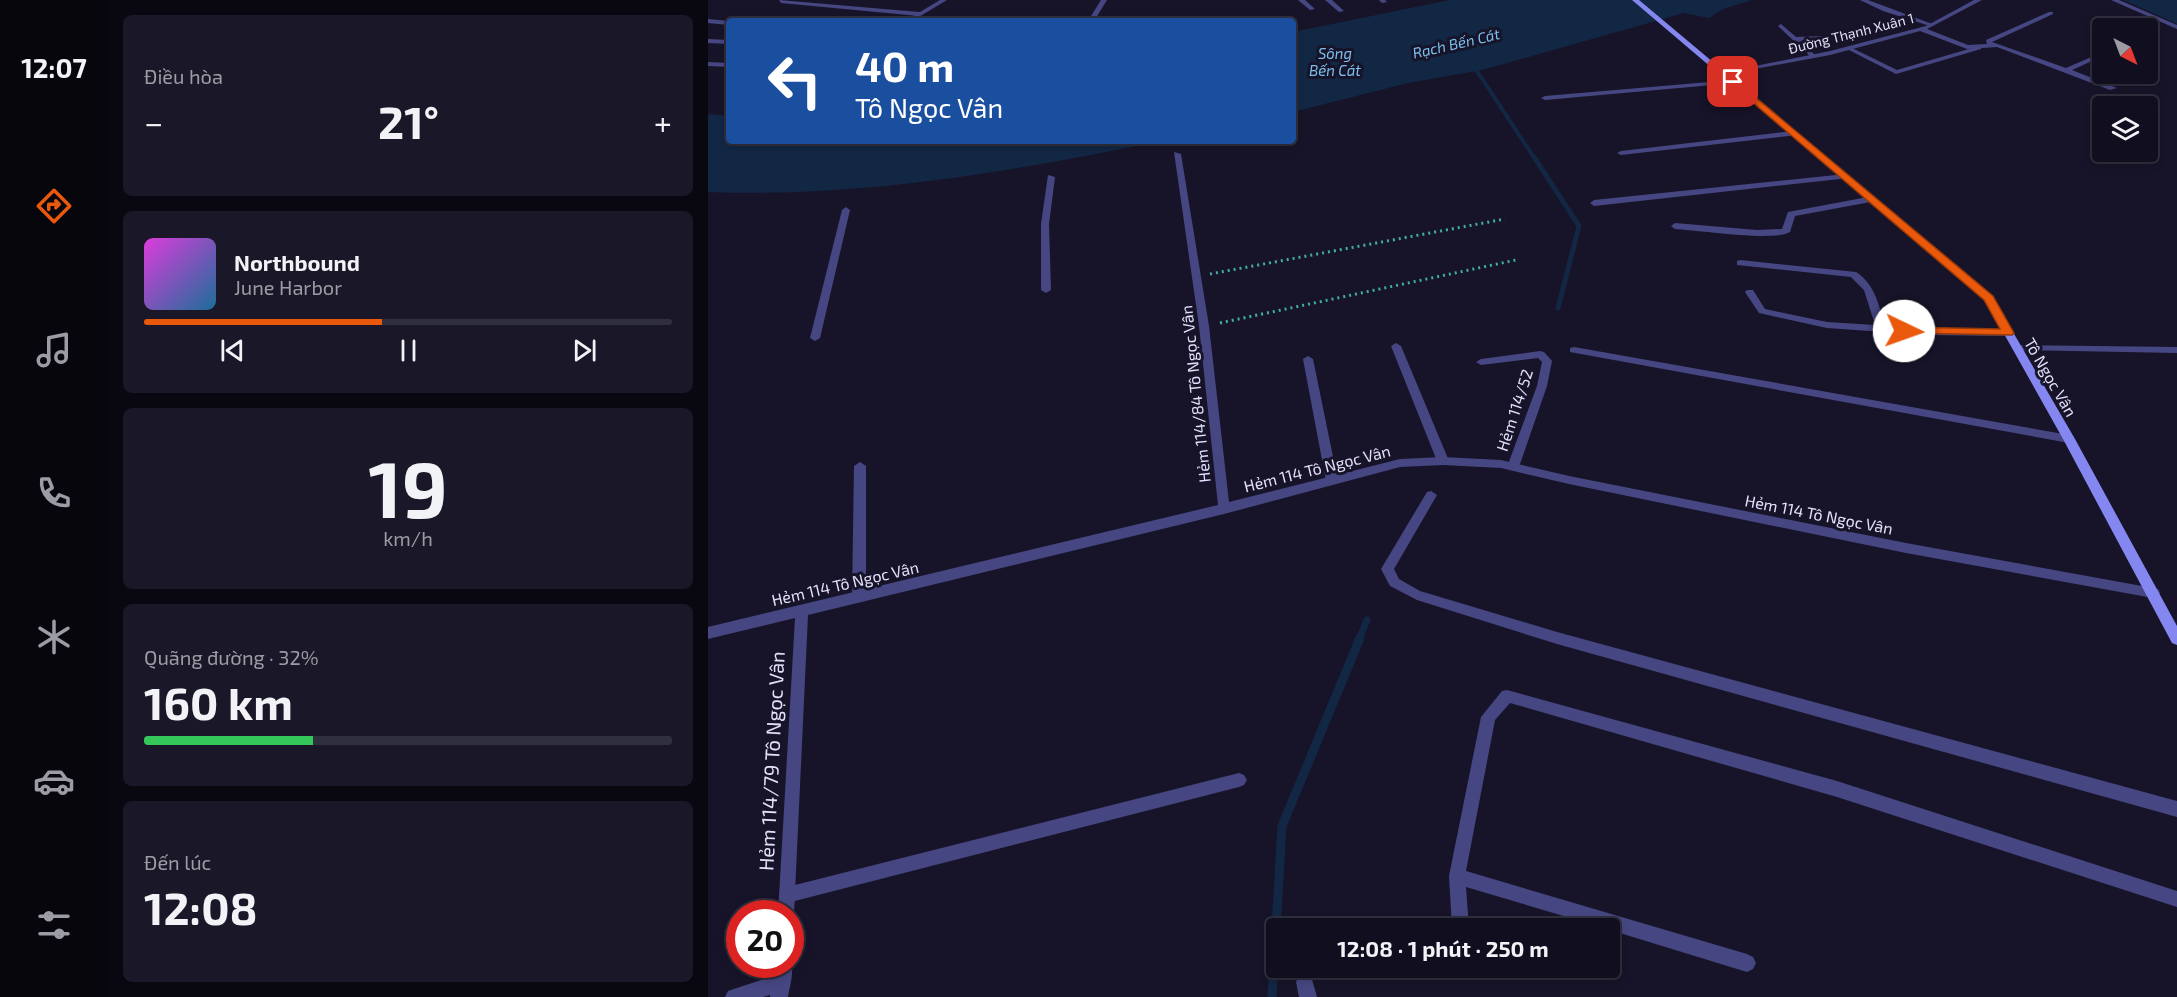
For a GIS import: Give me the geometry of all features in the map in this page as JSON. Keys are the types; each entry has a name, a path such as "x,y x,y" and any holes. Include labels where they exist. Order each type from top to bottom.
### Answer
{"main road":[{"name":"Tô Ngọc Vân","path":"1635,0 1989,298 2069,439 2177,639"}],"street":[{"path":"913,18 944,0"},
{"path":"1092,18 1104,0"},
{"path":"1301,0 1312,9"},
{"path":"1328,0 1341,11"},
{"path":"1863,0 1885,10 1932,24"},
{"name":"Đường Thạnh Xuân 1","path":"1723,73 1813,56 1920,29 1979,0"},
{"path":"2114,0 2177,27"},
{"path":"781,1 919,14"},
{"path":"1993,45 1988,41 2051,13"},
{"path":"708,21 726,23"},
{"path":"1781,26 1813,56"},
{"path":"1920,29 1967,47 1979,48"},
{"path":"1795,39 1821,37"},
{"path":"708,41 726,42"},
{"path":"1848,48 1896,72 1979,48 1998,45 2113,88"},
{"path":"2065,71 2092,59"},
{"path":"708,64 726,65"},
{"path":"1545,98 1733,82"},
{"path":"1622,153 1794,133"},
{"name":"Hẻm 114/84 Tô Ngọc Vân","path":"1177,154 1204,326 1224,508"},
{"path":"1594,202 1846,176"},
{"path":"1046,290 1045,224 1051,177"},
{"path":"1675,226 1757,233 1786,232 1791,214 1873,200"},
{"path":"815,338 846,210"},
{"path":"1740,263 1854,274 1864,281 1869,291 1881,329"},
{"path":"1750,292 1762,311 1827,325 1927,333 2008,333"},
{"path":"1396,346 1443,461"},
{"path":"2017,348 2177,350"},
{"path":"1574,350 2069,439"},
{"name":"Hẻm 114/52","path":"1481,362 1540,354 1547,361 1542,386 1513,467"},
{"path":"1308,359 1332,481"},
{"name":"Hẻm 114 Tô Ngọc Vân","path":"708,633 1400,463 1443,461 1501,464 1569,480 1906,548 2153,592"},
{"path":"859,597 860,466"},
{"path":"1431,495 1387,569 1388,577 1396,585 1417,596 1557,638 2177,809"},
{"name":"Hẻm 114/79 Tô Ngọc Vân","path":"787,900 802,610"},
{"path":"1459,918 1457,876 1488,717 1507,696 1837,789 2177,898"},
{"path":"787,895 1239,780"},
{"path":"1457,876 1747,963"},
{"path":"734,997 782,981"}],"path":[{"path":"1197,277 1505,219"},
{"path":"1204,326 1516,260"}],"water":[{"name":"Sông Bến Cát","path":"1450,0 1752,0 1723,9 1709,18 1684,13 1482,70 1408,83 1296,111 1296,31"},
{"path":"2123,0 2177,0 2177,24 2173,22"},
{"path":"708,114 726,116 726,144 1146,144 936,180 822,191 708,192"}],"waterway":[{"path":"1473,65 1535,159"},
{"path":"1534,157 1579,226 1558,308"},
{"path":"1359,639 1367,620"},
{"path":"1272,997 1282,826 1360,638"}],"route":[{"path":"1733,82 1989,298 2008,333 1904,331"}],"water label":[{"name":"Rạch Bến Cát","path":"1456,43"}]}
